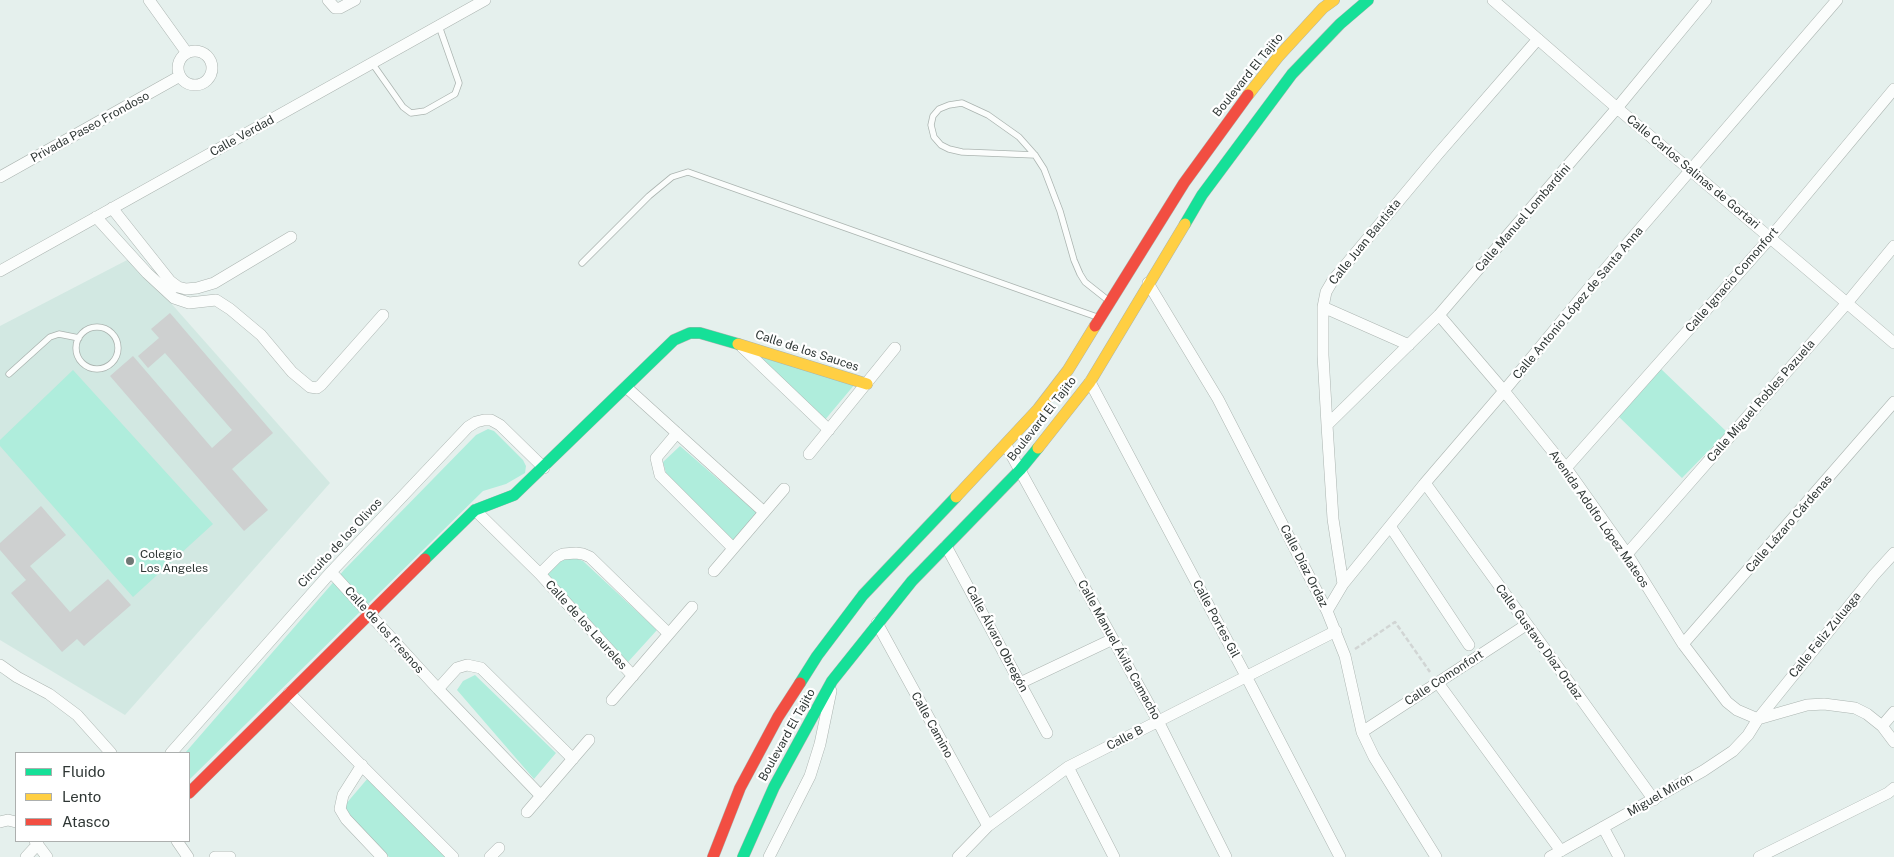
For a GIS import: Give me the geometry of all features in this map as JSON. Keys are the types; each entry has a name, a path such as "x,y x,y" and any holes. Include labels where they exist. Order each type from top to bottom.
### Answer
{"main road":[{"name":"Boulevard El Tajito","path":"713,857 740,788 778,717 817,656 863,595 1038,409 1068,370 1184,183 1231,116 1278,57 1323,8 1334,0"},
{"name":"Boulevard El Tajito","path":"742,857 774,787 832,682 912,581 1020,470 1090,382 1202,195 1292,74 1340,24 1368,0"},
{"name":"Calle de los Sauces","path":"626,387 674,340 690,333 700,333 739,344 866,384"},
{"path":"190,792 475,510 514,495 626,387"}],"street":[{"path":"150,0 187,53"},
{"path":"328,0 335,8 340,8 355,0"},
{"name":"Calle Verdad","path":"0,271 485,0"},
{"name":"Calle Carlos Salinas de Gortari","path":"1493,0 1894,343"},
{"name":"Calle Manuel Lombardini","path":"1327,425 1439,315 1617,108 1706,0"},
{"name":"Calle Antonio López de Santa Anna","path":"1327,612 1343,584 1425,483 1589,288 1837,0"},
{"name":"Calle Juan Bautista","path":"1343,584 1333,519 1327,425 1323,355 1323,307 1326,292 1333,280 1438,154 1538,39"},
{"path":"197,51 206,55 212,63 212,74 206,82 197,86 187,84 180,76 178,68 180,59 187,53 197,51"},
{"name":"Privada Paseo Frondoso","path":"0,177 180,76"},
{"name":"Calle Ignacio Comonfort","path":"1566,468 1770,238 1894,89"},
{"path":"112,208 174,284 191,290 214,283 291,237"},
{"path":"96,218 147,273 174,298 189,303 216,300 230,309 273,347 292,372 306,385 313,388 321,385 383,315"},
{"name":"Calle Miguel Robles Pazuela","path":"1627,554 1847,303 1894,246"},
{"path":"214,283 216,300"},
{"name":"Calle Díaz Ordaz","path":"1148,283 1218,399 1327,612 1345,656 1362,732 1374,758 1436,857"},
{"path":"1323,307 1409,346"},
{"name":"Avenida Adolfo López Mateos","path":"1439,315 1566,468 1627,554 1683,644 1728,702 1737,710 1758,719"},
{"name":"Calle de los Sauces","path":"739,344 829,430"},
{"name":"Calle de los Sauces","path":"809,454 895,348"},
{"name":"Calle Portes Gil","path":"1090,382 1340,857"},
{"path":"626,387 764,512"},
{"name":"Calle Lázaro Cárdenas","path":"1683,644 1894,402"},
{"name":"Circuito de los Olivos","path":"172,752 331,572 468,427 476,422 491,420 500,424 544,468"},
{"path":"677,433 656,458 660,475 733,548"},
{"name":"Calle Manuel Ávila Camacho","path":"1006,445 1158,721 1226,857"},
{"name":"Calle Gustavo Díaz Ordaz","path":"1425,483 1654,800"},
{"path":"714,571 784,489"},
{"name":"Calle de los Laureles","path":"475,510 540,574 633,676"},
{"path":"1390,526 1469,645"},
{"name":"Calle Álvaro Obregón","path":"946,546 1047,733"},
{"name":"Calle de los Laureles","path":"540,574 557,557 563,554 576,552 584,554 590,557 668,633"},
{"name":"Calle Feliz Zuluaga","path":"1758,719 1894,553"},
{"name":"Calle de los Fresnos","path":"331,572 438,689 541,796"},
{"name":"Calle de los Laureles","path":"612,700 692,606"},
{"name":"Calle Camino","path":"877,624 988,826"},
{"name":"Calle Comonfort","path":"1362,732 1526,625"},
{"name":"Calle B","path":"958,857 988,826 1068,767 1336,631"},
{"path":"1020,683 1113,639"},
{"path":"0,665 17,678 49,694 78,715 110,752"},
{"path":"438,689 457,668 467,665 481,668 573,759"},
{"path":"0,674 17,678"},
{"path":"769,857 810,776 820,744 832,682"},
{"path":"1438,682 1561,851"},
{"path":"288,693 453,857"},
{"path":"1758,719 1807,705 1824,704 1854,708 1867,714 1882,726 1894,742"},
{"path":"1882,726 1894,712"},
{"name":"Miguel Mirón","path":"1550,857 1704,771 1733,751 1758,719"},
{"path":"527,812 589,740"},
{"path":"362,765 343,795 340,809 346,820 382,857"},
{"path":"1068,767 1110,855"},
{"path":"1759,857 1894,788"},
{"path":"0,822 8,820 15,822"},
{"path":"1604,827 1619,857"},
{"path":"26,857 37,842 47,857"},
{"path":"178,842 188,857"},
{"path":"490,857 499,848"},
{"path":"216,857 230,857"}],"lane":[{"path":"372,63 403,107 411,113 425,111 455,94 460,83 439,25"},
{"path":"1035,154 962,152 949,149 934,137 931,125 933,116 940,109 962,103 988,115 1019,137 1035,154 1051,187 1080,274 1085,282 1110,301"},
{"path":"582,263 649,196 672,178 688,172 1099,318"},
{"path":"91,328 107,329 117,341 118,350 116,358 104,368 96,369 88,366 81,361 77,354 76,346 79,338 91,328"},
{"path":"9,374 50,337 59,334 79,338"}],"path":[{"path":"1345,656 1395,622 1438,682"}],"shaded area":[{"name":"Colegio Los Angeles","path":"131,258 330,483 125,715 0,640 0,326"}],"green space":[{"path":"755,354 855,384 824,421"},
{"path":"1661,369 1727,432 1682,478 1617,415"},
{"path":"73,370 213,524 133,597 0,446 0,440"},
{"path":"488,429 494,431 523,460 526,466 525,473 506,484 483,491 190,779 190,752 186,752 344,570 476,435"},
{"path":"680,446 757,513 733,542 666,473 663,462"},
{"path":"575,558 583,561 657,630 628,662 546,573 561,559"},
{"path":"475,675 556,753 534,779 457,690 463,681"},
{"path":"368,778 450,857 389,857 348,816 345,805"}],"building":[{"path":"170,313 273,433 232,469 268,510 244,531 110,376 133,356 212,448 232,430 165,353 148,368 138,356 159,338 151,329"},
{"path":"41,506 66,535 30,566 70,612 108,579 131,605 84,646 77,639 62,652 11,593 26,580 0,550 0,543"}],"traffic: fast":[{"path":"1185,224 1202,195 1292,74 1340,24 1368,0"},
{"path":"425,559 475,510 514,495 674,340 690,333 700,333 738,344"},
{"path":"743,857 774,787 832,681 912,581 1020,470 1038,448"},
{"path":"800,683 817,656 863,595 956,497"}],"traffic: slow":[{"path":"1248,95 1278,57 1323,8 1334,0"},
{"path":"1038,448 1090,382 1185,224"},
{"path":"956,497 1038,409 1068,370 1095,326"},
{"path":"738,344 867,384"}],"traffic: jam":[{"path":"1095,326 1184,183 1248,95"},
{"path":"190,792 425,559"},
{"path":"713,857 740,788 778,717 800,683"}],"place":[{"name":"Colegio Los Angeles","path":"130,561"}]}
